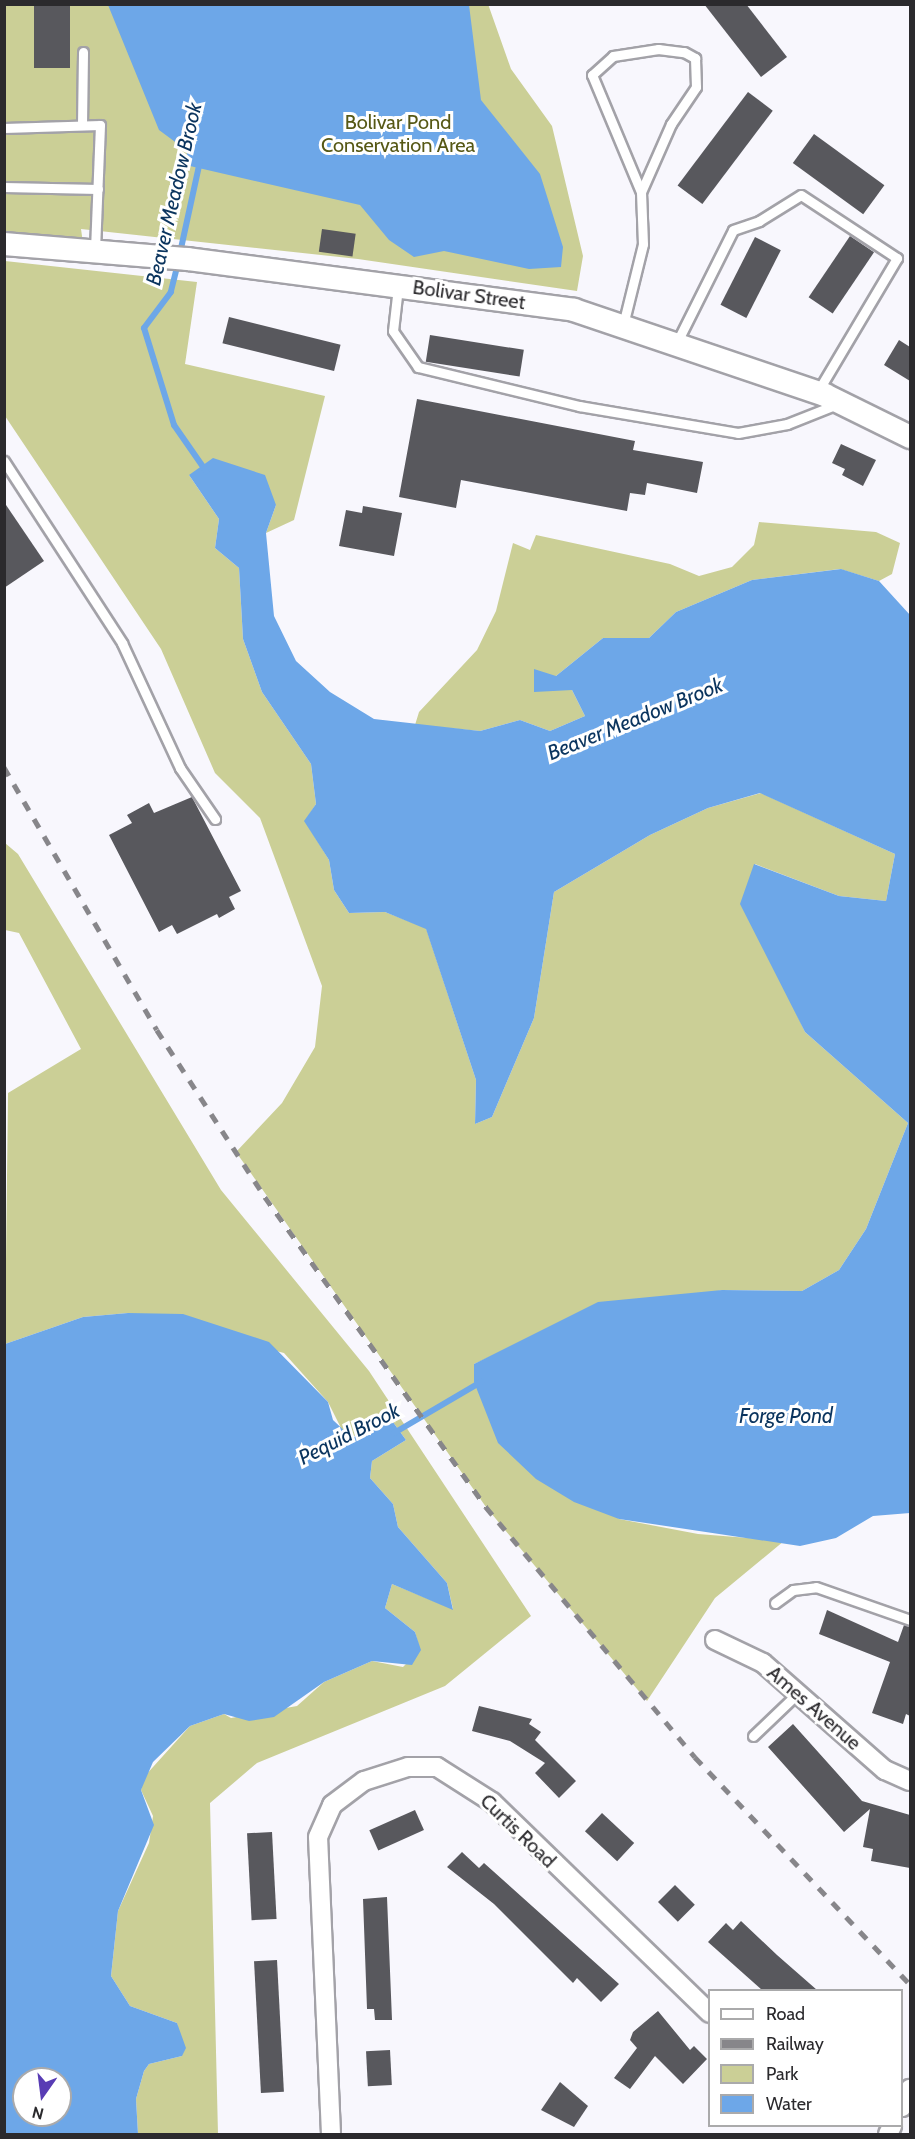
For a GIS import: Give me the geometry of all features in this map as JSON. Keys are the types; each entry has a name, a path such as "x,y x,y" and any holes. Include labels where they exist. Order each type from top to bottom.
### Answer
{"street":[{"name":"Bolivar Street","path":"4,244 179,258 398,285 574,310 817,392 910,437"},
{"name":"Ames Avenue","path":"715,1640 763,1663 800,1691 876,1763 910,1781"},
{"name":"Curtis Road","path":"331,2134 318,1837 332,1805 364,1781 408,1767 437,1767 492,1802 708,2011"},
{"path":"903,2105 910,2089"}],"lane":[{"path":"623,326 643,244 641,192 592,75 613,56 658,49 684,52 695,58 696,87 671,124 641,192"},
{"path":"82,125 83,52"},
{"path":"4,128 100,125 96,252"},
{"path":"4,187 98,189"},
{"path":"676,344 733,230 759,221 801,195 897,258 817,392"},
{"path":"398,285 393,331 418,367 439,373 579,406 738,434 787,424 840,402"},
{"path":"4,462 122,644 180,768 215,819"},
{"path":"775,1603 793,1590 816,1587 910,1620"},
{"path":"753,1736 800,1691"}],"green space":[{"name":"Bolivar Pond Conservation Area","path":"488,4 511,69 552,126 583,256 577,291 358,259 81,229 83,243 5,233 5,5"},
{"path":"5,261 197,282 185,364 325,396 294,520 266,533 276,505 189,475 219,519 215,548 239,568 243,639 262,692 311,764 316,804 305,821 329,860 334,890 349,913 385,912 426,928 476,1080 475,1124 492,1117 534,1018 554,892 650,835 708,808 761,793 895,854 886,901 839,896 755,864 766,949 805,1032 908,1123 866,1229 839,1270 802,1291 722,1290 532,1338 474,1364 619,1519 698,1534 784,1541 715,1598 647,1701 486,1507 236,1152 282,1103 315,1047 322,986 260,818 215,773 161,649 5,416"},
{"path":"759,522 876,532 900,543 892,574 879,581 840,569 752,580 676,612 649,638 603,638 556,676 572,690 585,716 550,731 520,720 480,731 415,725 419,712 477,650 496,611 513,543 530,550 536,535 670,564 699,576 732,567 754,545"},
{"path":"5,843 18,854 221,1190 369,1371 531,1616 445,1686 257,1763 210,1803 218,2134 138,2134 136,2099 144,2071 149,2064 182,2056 177,2023 130,2006 111,1976 118,1911 149,1843 153,1816 141,1790 144,1777 190,1726 224,1714 231,1718 297,1706 324,1682 372,1661 403,1667 420,1650 415,1632 385,1608 392,1584 453,1609 447,1583 398,1527 393,1504 370,1478 372,1461 406,1440 390,1418 361,1437 344,1434 328,1402 284,1353 128,1313 83,1317 5,1344 8,1093 81,1049 19,933 5,930"}],"water":[{"path":"108,5 469,5 481,100 540,174 563,247 561,267 529,269 444,251 414,257 389,240 360,205 190,166 186,150 159,130"},
{"name":"Forge Pond","path":"213,458 265,475 276,505 266,533 274,616 296,661 330,692 374,719 480,731 520,720 550,731 585,716 572,690 534,692 534,669 556,676 603,638 649,638 676,612 752,580 841,569 879,581 910,615 910,1513 873,1516 836,1538 800,1546 619,1519 574,1502 536,1479 498,1443 474,1382 474,1364 598,1302 722,1290 802,1291 839,1270 866,1229 908,1123 805,1032 740,904 754,864 839,896 886,901 895,854 760,793 708,808 650,835 554,892 534,1018 492,1117 475,1124 476,1080 426,929 385,912 349,913 334,890 329,860 304,821 316,804 311,764 262,692 243,639 239,568 215,548 219,519 189,475"},
{"path":"128,1313 183,1314 269,1342 328,1402 333,1420 352,1438 390,1418 406,1440 372,1461 370,1478 393,1504 398,1527 447,1583 453,1610 392,1584 385,1608 415,1632 421,1650 412,1665 372,1661 324,1682 274,1717 249,1721 224,1714 190,1726 153,1762 141,1790 154,1825 118,1911 111,1976 130,2006 177,2023 186,2048 182,2056 149,2064 144,2071 136,2099 138,2134 5,2134 5,1344 83,1317"}],"building":[{"path":"34,4 70,4 70,68 34,68"},
{"path":"704,4 746,4 787,57 761,77"},
{"path":"748,92 773,111 702,204 678,185"},
{"path":"814,134 884,185 863,214 793,163"},
{"path":"322,229 356,234 352,257 319,252"},
{"path":"850,236 874,252 833,314 809,297"},
{"path":"755,237 781,250 746,318 720,305"},
{"path":"229,317 341,345 334,371 222,343"},
{"path":"430,335 524,350 520,377 426,362"},
{"path":"899,340 910,347 910,381 884,365"},
{"path":"417,399 635,441 633,450 703,462 697,493 647,483 645,495 630,493 627,511 461,480 456,508 399,497"},
{"path":"841,444 876,460 863,486 842,475 845,469 832,463"},
{"path":"4,502 44,561 4,588"},
{"path":"363,506 402,513 394,556 339,546 346,510 362,513"},
{"path":"192,797 241,891 229,897 235,909 219,918 217,914 177,934 172,925 159,932 109,835 132,823 127,815 149,803 154,813"},
{"path":"827,1610 898,1642 904,1625 910,1627 910,1716 906,1714 903,1724 872,1713 890,1662 819,1634"},
{"path":"479,1706 532,1719 529,1724 541,1732 535,1740 576,1781 559,1798 535,1773 545,1763 510,1741 472,1731"},
{"path":"793,1724 862,1801 910,1815 910,1868 871,1861 873,1849 863,1847 870,1809 844,1832 768,1747"},
{"path":"415,1810 424,1830 378,1850 369,1830"},
{"path":"602,1813 634,1843 617,1861 585,1831"},
{"path":"272,1832 277,1919 252,1920 247,1833"},
{"path":"462,1852 479,1868 484,1863 619,1984 601,2002 577,1978 573,1983 494,1904 447,1867"},
{"path":"675,1885 695,1905 678,1922 658,1902"},
{"path":"387,1897 392,2020 375,2020 374,2009 367,2009 363,1899"},
{"path":"741,1921 816,1989 761,1989 708,1942 726,1923 733,1930"},
{"path":"277,1960 284,2092 261,2093 254,1961"},
{"path":"658,2011 690,2050 694,2046 707,2059 683,2084 655,2056 630,2089 614,2078 637,2048 630,2040 633,2032"},
{"path":"390,2050 392,2085 368,2086 366,2051"},
{"path":"560,2082 588,2106 574,2127 541,2110"}],"waterway":[{"name":"Beaver Meadow Brook","path":"180,253 200,161"},
{"name":"Beaver Meadow Brook","path":"178,263 171,292 144,328 174,425 206,471"},
{"name":"Pequid Brook","path":"394,1433 481,1382"}],"railway":[{"path":"4,767 157,1030 265,1197 486,1507 695,1757 910,1984"}]}
